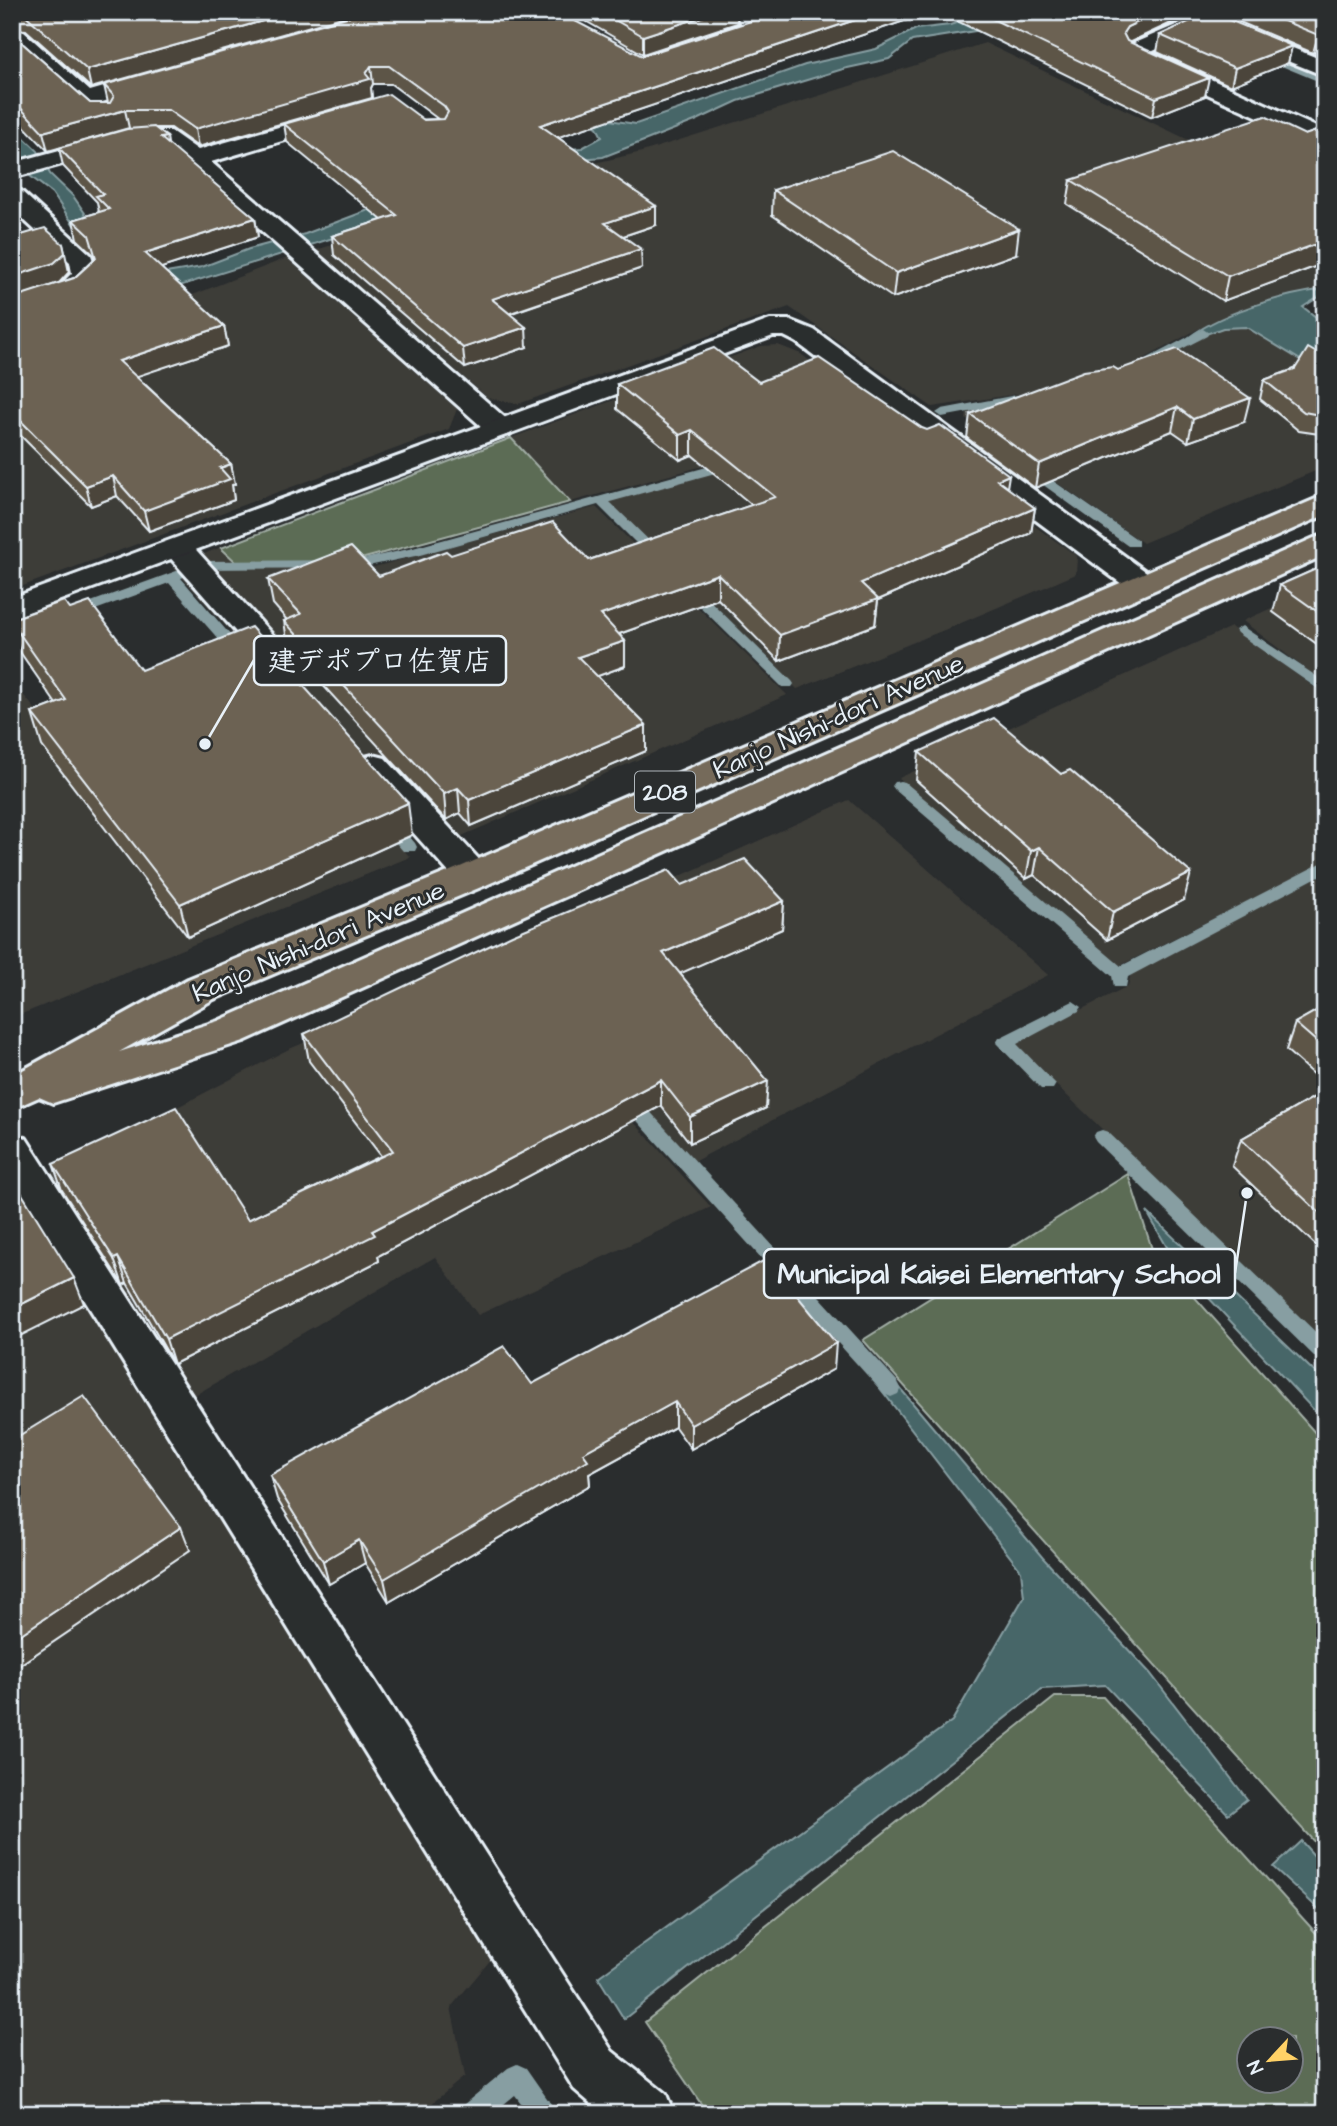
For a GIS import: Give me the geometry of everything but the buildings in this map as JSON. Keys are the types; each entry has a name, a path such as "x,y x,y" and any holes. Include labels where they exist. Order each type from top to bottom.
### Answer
{"highway":[{"name":"Kanjo Nishi-dori Avenue","path":"12,1094 201,989 473,876 1325,504"},
{"name":"Kanjo Nishi-dori Avenue","path":"12,1101 231,1031 1325,544"}],"street":[{"path":"701,45 761,25 737,12"},
{"path":"1325,69 1194,21 1133,52 1325,140"},
{"path":"16,37 129,138"},
{"path":"87,99 177,73"},
{"path":"194,159 354,112"},
{"path":"12,310 69,290 85,275 82,260 13,179 53,160 129,138 163,136 194,159 500,428"},
{"path":"12,609 189,561 500,428 769,328 789,328 814,343 1141,583"},
{"path":"189,561 304,689"},
{"path":"350,740 473,876"},
{"path":"12,1149 593,2070 646,2114"}],"shaded area":[{"path":"985,43 1325,205 1325,287 1244,310 1198,329 1104,381 932,407 789,307 518,404 488,398 316,250 586,165 642,152"},
{"path":"287,258 457,409 449,429 12,590 12,350 114,326"},
{"path":"1246,327 1325,375 1325,467 1143,543 966,419 967,411 1110,386 1191,339 1223,328"},
{"path":"778,345 801,354 881,418 570,502 511,438 761,346"},
{"path":"892,425 1077,556 1076,574 797,689 605,501"},
{"path":"596,507 787,695 427,851 173,567 221,547 237,563 367,569"},
{"path":"1325,584 1325,684 1243,621"},
{"path":"1231,627 1325,695 1325,862 1117,967 899,778"},
{"path":"232,655 410,857 12,1018 12,681 49,726"},
{"path":"849,800 1048,975 693,1162 505,955"},
{"path":"1325,873 1325,1342 1013,1044 1128,986 1131,973"},
{"path":"490,964 711,1207 478,1315 435,1257 188,1399 47,1175 287,1050"},
{"path":"17,1186 493,1957 451,2007 465,2076 419,2114 12,2114 12,1188"}],"green space":[{"path":"511,438 570,502 350,562 237,563 221,548"},
{"path":"1128,1174 1152,1249 1325,1444 1325,1854 863,1340"},
{"path":"1055,1697 1103,1697 1325,1943 1325,2114 708,2114 645,2022"}],"water":[{"path":"983,14 994,28 912,41 889,59 843,69 738,101 603,157 557,161 381,223 173,288 121,277 78,231 52,193 12,162 12,126 38,151 50,174 73,196 96,229 160,274 202,267 543,151 582,148 602,137 597,127 555,104 609,120 636,124 805,65 876,49 916,29 950,25"},
{"path":"1325,289 1325,293 1303,307 1325,324 1325,375 1246,327 1223,328 1183,342 1213,322 1231,314 1289,296"},
{"path":"1147,1212 1325,1382 1325,1422 1176,1263"},
{"path":"883,1368 1043,1558 1150,1673 1247,1799 1228,1814 1105,1685 1042,1689 624,2019 598,1977 952,1721 1024,1597 1021,1571 870,1375"},
{"path":"1301,1841 1325,1868 1325,1915 1273,1867"}],"waterway":[{"path":"1166,12 1208,31"},
{"path":"1266,56 1325,81"},
{"path":"1135,368 1203,333"},
{"path":"942,413 1028,397"},
{"path":"601,500 732,464"},
{"path":"1029,468 1133,543"},
{"path":"172,577 204,565 359,564 415,552 601,500"},
{"path":"601,500 659,558"},
{"path":"71,614 172,577"},
{"path":"172,577 240,655"},
{"path":"688,587 787,684"},
{"path":"1242,630 1325,689"},
{"path":"900,786 1120,974"},
{"path":"388,823 409,847"},
{"path":"1120,974 1325,866"},
{"path":"1120,974 1120,983"},
{"path":"1047,1084 1005,1043 1073,1007"},
{"path":"627,1098 891,1388"},
{"path":"1102,1137 1325,1354"},
{"path":"472,2114 517,2077 545,2114"}],"place":[{"name":"建デポプロ佐賀店","path":"205,744"},
{"name":"Municipal Kaisei Elementary School","path":"1247,1193"}]}
